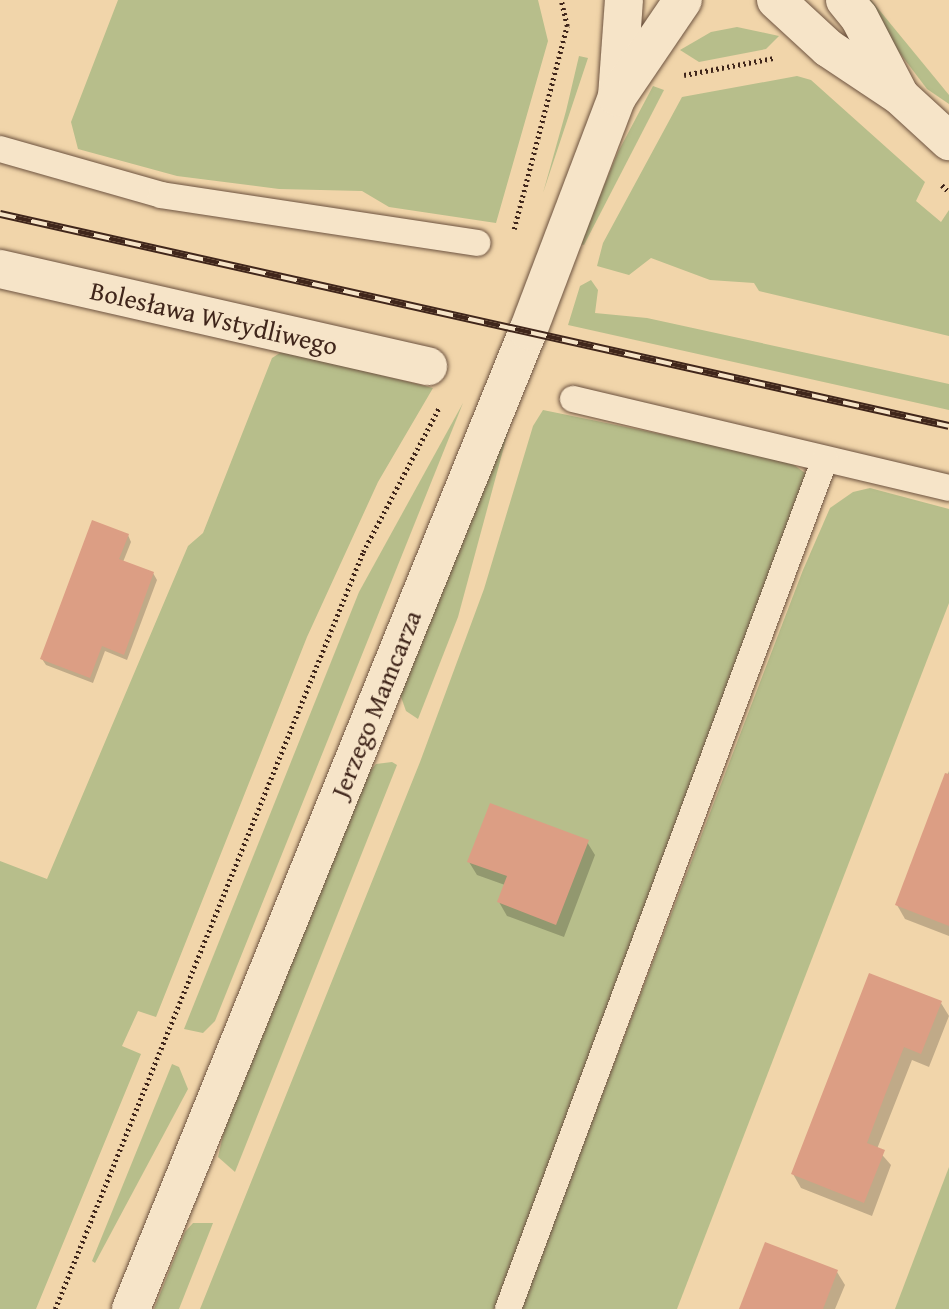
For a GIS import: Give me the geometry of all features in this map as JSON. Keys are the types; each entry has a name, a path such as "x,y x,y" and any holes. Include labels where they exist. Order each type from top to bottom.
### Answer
{"street":[{"name":"Jerzego Mamcarza","path":"617,97 624,0"},
{"name":"Jerzego Mamcarza","path":"131,1309 528,331 617,97 683,0"},
{"path":"776,0 828,48 900,96 949,141"},
{"path":"845,0 859,17 900,96"},
{"name":"Bolesława Wstydliwego","path":"0,269 428,366"}],"lane":[{"path":"0,149 161,195 477,243"},
{"path":"573,398 949,488"},
{"path":"508,1309 825,459"}],"path":[{"path":"513,232 567,26 561,0"},
{"path":"677,73 689,77 778,57"},
{"path":"939,183 949,192"},
{"path":"55,1309 363,552 440,406"}],"green space":[{"path":"118,0 538,0 548,41 496,223 389,207 362,191 279,189 177,176 78,149 71,122"},
{"path":"871,0 949,95 949,104 927,89 861,2"},
{"path":"737,27 779,36 766,49 699,62 680,50 711,32"},
{"path":"579,56 588,58 543,193 566,111"},
{"path":"797,76 811,80 925,182 916,201 941,222 949,210 949,336 759,291 754,283 710,280 651,258 629,275 597,266 603,243 682,97"},
{"path":"653,86 664,90 584,245 580,244 618,152"},
{"path":"591,280 598,290 595,313 647,318 949,384 949,410 568,325 580,286"},
{"path":"283,351 433,388 378,482 307,637 156,1017 138,1011 122,1046 141,1054 36,1309 0,1309 0,861 47,879 188,546 203,533 272,358"},
{"path":"463,403 215,1021 203,1033 184,1029 359,592"},
{"path":"515,406 458,617 418,719 406,711 400,694"},
{"path":"543,410 787,460 812,478 498,1309 200,1309 420,762 484,589 533,426"},
{"path":"870,488 949,509 949,603 677,1309 520,1309 803,570 830,508 853,492"},
{"path":"392,762 397,765 235,1172 218,1157 224,1131 369,772 376,764"},
{"path":"172,1064 179,1067 188,1089 95,1263 92,1261"},
{"path":"949,1167 949,1309 895,1309"},
{"path":"193,1223 213,1223 179,1309 154,1309 185,1232"}],"building":[{"path":"92,520 129,534 119,559 154,572 124,655 102,646 90,678 40,659"},
{"path":"945,773 949,774 949,926 895,905"},
{"path":"490,803 589,840 556,925 497,902 507,876 467,862"},
{"path":"869,973 942,1001 921,1054 904,1047 885,1095 867,1143 885,1150 864,1203 791,1174"},
{"path":"765,1242 838,1270 823,1309 739,1309"}],"railway":[{"path":"0,214 949,426"}]}
